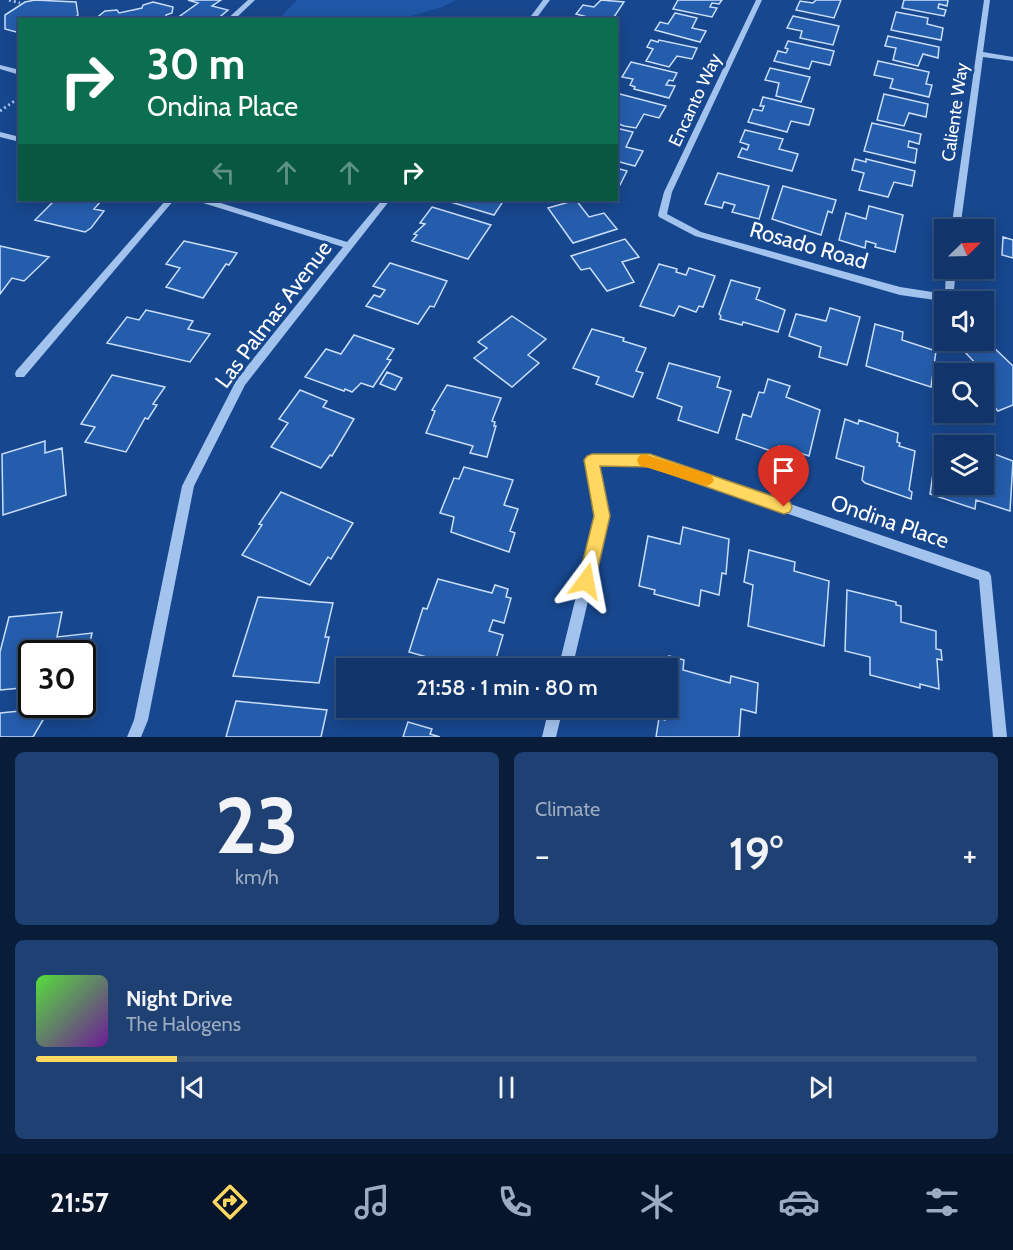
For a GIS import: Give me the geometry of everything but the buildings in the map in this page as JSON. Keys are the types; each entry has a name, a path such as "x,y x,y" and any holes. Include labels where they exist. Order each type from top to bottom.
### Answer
{"street":[{"path":"231,18 252,0"},
{"path":"533,18 547,0"},
{"name":"Encanto Way","path":"662,215 668,192 759,0"},
{"name":"Caliente Way","path":"957,219 987,0"},
{"path":"980,54 1013,59"},
{"path":"0,67 18,72"},
{"path":"0,134 18,139"},
{"path":"20,374 169,201"},
{"path":"205,201 349,246"},
{"name":"Las Palmas Avenue","path":"134,737 141,720 188,486 241,382 385,201"},
{"name":"Rosado Road","path":"662,215 709,237 900,291 950,298 951,279"},
{"name":"Ondina Place","path":"568,658 602,516 592,460 650,460 985,576 1000,737"},
{"path":"549,737 554,718"}],"path":[{"path":"9,0 20,3"},
{"path":"0,111 18,98"}],"shaded area":[{"path":"297,0 456,0 442,7 405,18 280,18"}],"slow traffic":[{"path":"644,460 650,460 706,480"}],"route":[{"path":"586,581 602,516 592,460 650,460 784,507"}]}
